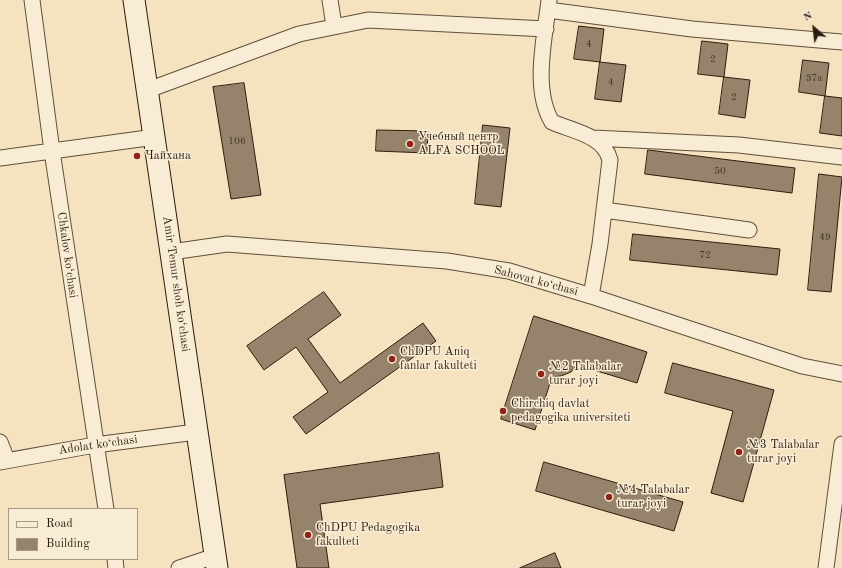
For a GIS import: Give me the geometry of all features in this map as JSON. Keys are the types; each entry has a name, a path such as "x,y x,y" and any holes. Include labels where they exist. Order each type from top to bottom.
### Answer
{"main road":[{"name":"Amir Temur shoh ko‘chasi","path":"134,0 216,562"}],"street":[{"name":"Chkalov ko‘chasi","path":"32,0 52,151 95,445 106,508"},
{"path":"330,0 334,26"},
{"path":"591,296 610,160 604,147 593,138 552,122 543,104 542,93 549,5 692,29 842,42"},
{"path":"148,90 298,34 368,20 546,29"},
{"path":"0,158 155,137"},
{"path":"593,138 739,145 842,157"},
{"path":"604,210 749,230"},
{"name":"Sahovat ko‘chasi","path":"171,252 227,244 448,261 509,271 591,296 802,366 842,374"},
{"name":"Adolat ko‘chasi","path":"4,461 95,445 196,432"},
{"path":"0,442 4,461"},
{"path":"826,568 842,444"},
{"path":"179,568 216,562"}],"building":[{"path":"579,26 604,29 600,62 574,59"},
{"path":"702,41 728,44 724,77 698,74"},
{"path":"803,60 829,63 825,96 799,92"},
{"path":"600,62 626,65 621,102 595,99"},
{"path":"724,77 750,80 745,118 719,114"},
{"path":"244,83 261,195 231,199 213,87"},
{"path":"825,96 842,98 842,136 820,133"},
{"path":"483,125 510,128 501,207 475,204"},
{"path":"377,130 428,131 427,153 376,151"},
{"path":"648,150 795,168 792,193 645,174"},
{"path":"819,174 842,177 831,292 808,290"},
{"path":"633,234 780,249 777,275 630,260"},
{"name":"ChDPU Aniq fanlar fakulteti","path":"324,292 341,315 308,339 340,383 423,323 436,341 306,434 293,417 328,392 296,347 264,370 247,346"},
{"name":"№2 Talabalar turar joyi","path":"534,316 647,352 637,383 577,365 571,372 561,376 552,377 535,430 501,419"},
{"name":"№3 Talabalar turar joyi","path":"673,363 774,390 743,502 711,493 733,411 665,393"},
{"name":"ChDPU Pedagogika fakulteti","path":"439,453 443,487 320,504 329,568 297,568 284,475"},
{"name":"№4 Talabalar turar joyi","path":"544,462 683,502 674,531 536,491"},
{"path":"555,553 561,568 520,568"}],"place":[{"name":"Учебный центр ALFA SCHOOL","path":"410,144"},
{"name":"Чайхана","path":"137,156"},
{"name":"ChDPU Aniq fanlar fakulteti","path":"392,359"},
{"name":"№2 Talabalar turar joyi","path":"541,374"},
{"name":"Chirchiq davlat pedagogika universiteti","path":"503,411"},
{"name":"№3 Talabalar turar joyi","path":"739,452"},
{"name":"№4 Talabalar turar joyi","path":"609,497"},
{"name":"ChDPU Pedagogika fakulteti","path":"308,535"}]}
